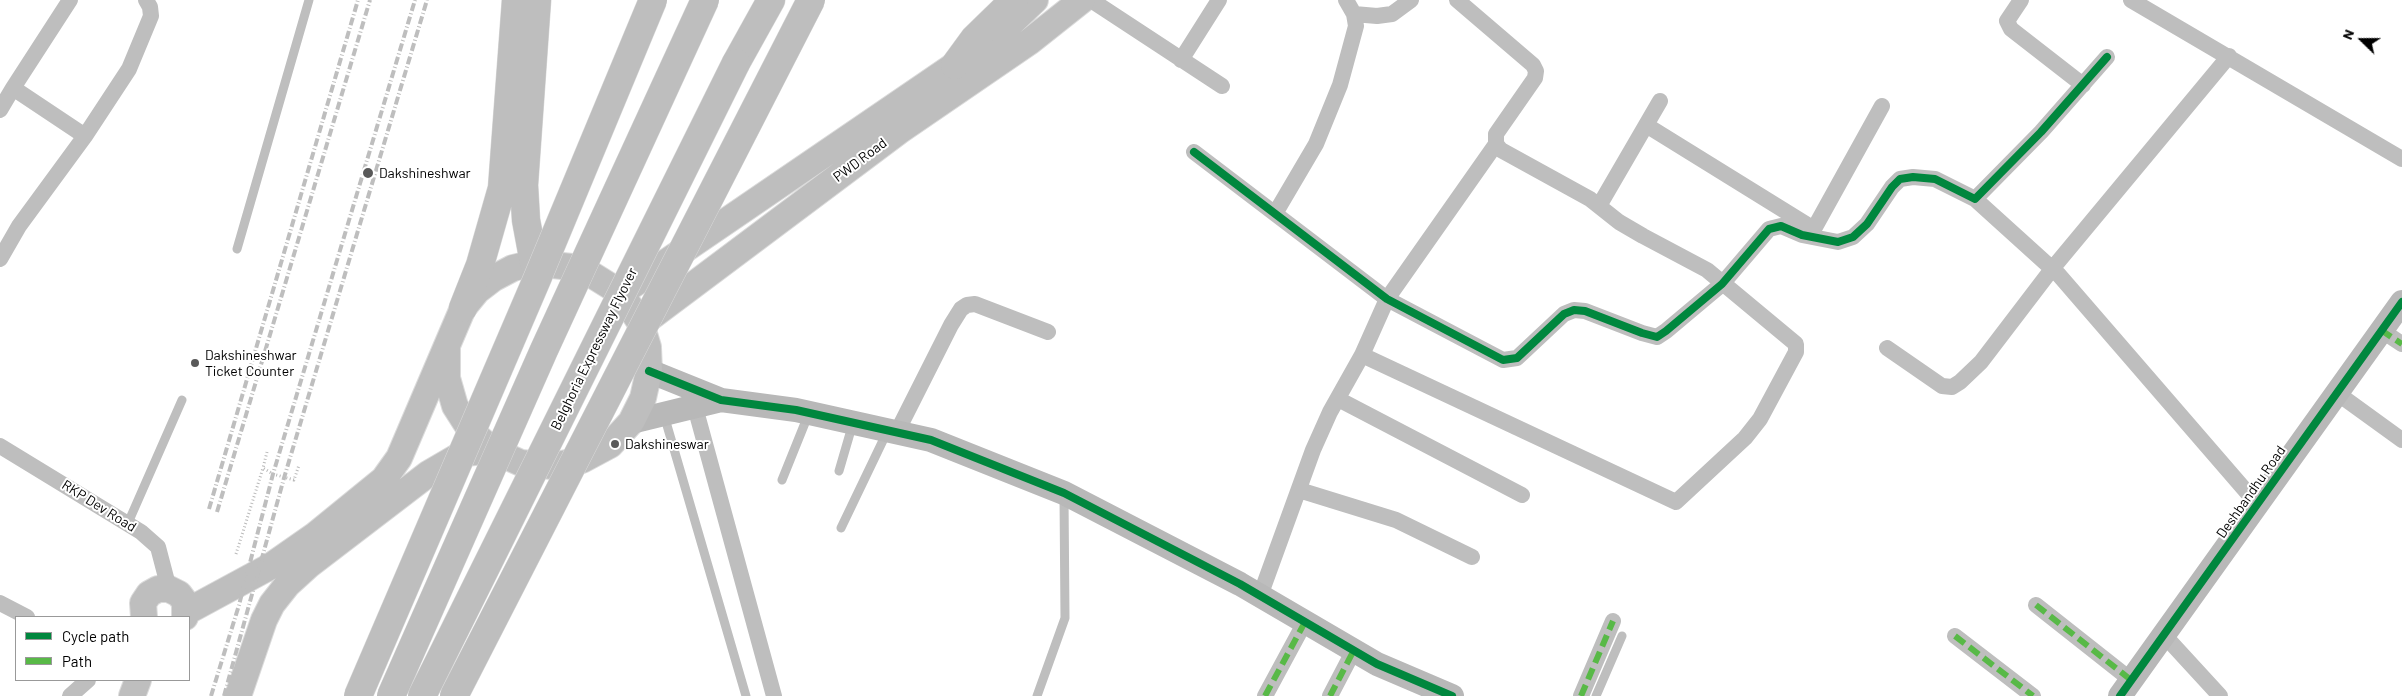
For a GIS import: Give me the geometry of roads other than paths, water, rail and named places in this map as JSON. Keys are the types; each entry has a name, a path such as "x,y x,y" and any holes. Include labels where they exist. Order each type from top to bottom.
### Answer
{"highway":[{"path":"463,308 480,265 502,188 516,0"},
{"path":"534,263 526,220 524,185 537,0"},
{"path":"358,696 537,279 653,0"},
{"path":"391,696 540,359 705,0"},
{"name":"Belghoria Expressway Flyover","path":"422,696 736,63 760,0"},
{"path":"736,63 771,0"},
{"path":"454,696 811,0"},
{"path":"955,65 974,39 1014,0"}],"main road":[{"name":"PWD Road","path":"621,294 955,65 1011,23 1035,0"},
{"name":"PWD Road","path":"641,324 899,131 1029,42 1094,1"},
{"path":"534,263 581,268 621,294 641,324 648,347 649,371 644,398 631,422 610,445 582,460 552,466 521,462 492,450 471,431 455,406 447,378 448,348 453,328 463,308 477,291 494,278 513,268 534,263"},
{"path":"238,696 279,575 314,536 384,478 399,458 428,388 448,348"},
{"path":"144,616 143,603 149,594 158,589 169,589 179,594 185,602 186,615 279,575 309,565 428,474 464,453 492,450"},
{"path":"132,696 138,681"}],"street":[{"path":"0,110 70,0"},
{"path":"0,259 19,226 85,136 129,69 151,16 150,7 146,0"},
{"path":"1181,60 1219,0"},
{"path":"1350,7 1377,16 1392,14 1411,0"},
{"path":"1260,596 1313,450 1362,355 1387,299 1496,144 1496,134 1535,78 1536,71 1533,65 1457,0"},
{"path":"2020,0 2007,21 2011,29 2082,85"},
{"path":"2131,0 2402,159"},
{"path":"1094,1 1222,86"},
{"path":"1276,212 1316,144 1329,116 1356,26 1350,7"},
{"path":"1887,348 1942,386 1952,387 1960,382 1981,362 2052,269 2229,56"},
{"path":"1975,200 2041,132 2107,57"},
{"path":"13,88 85,136"},
{"path":"1599,206 1660,101"},
{"path":"1812,233 1882,106"},
{"path":"1646,125 1812,233"},
{"path":"1362,355 1676,502 1746,438 1760,419 1775,394 1797,347 1707,270 1643,236 1599,206 1501,150 1496,144"},
{"path":"1194,152 1276,212 1387,299 1503,360 1517,358 1564,314 1574,310 1585,310 1642,333 1657,337 1666,332 1722,284 1769,229 1782,226 1812,233 1838,242 1853,237 1867,224 1892,187 1900,179 1913,177 1935,179 1975,200 2052,269 2258,505"},
{"name":"Deshbandhu Road","path":"2125,688 2402,302"},
{"path":"892,431 951,325 961,309 967,305 974,304 1048,332"},
{"path":"2381,330 2402,344"},
{"path":"649,371 696,398 809,413 931,440 1064,493 1260,596 1377,664 1452,696"},
{"path":"2336,394 2402,440"},
{"path":"631,422 664,414 696,398"},
{"path":"696,398 774,696"},
{"path":"1338,399 1522,495"},
{"name":"RKP Dev Road","path":"0,446 128,524 158,547 169,589"},
{"path":"1299,490 1396,520 1472,557"},
{"path":"0,602 25,616"},
{"path":"2036,605 2125,688"},
{"path":"1580,696 1613,621"},
{"path":"1265,696 1305,622"},
{"path":"2164,635 2220,696"},
{"path":"1955,636 2033,696"},
{"path":"1330,696 1354,650"},
{"path":"70,696 87,681"}],"lane":[{"path":"237,248 309,0"},
{"path":"128,524 182,400"},
{"path":"782,480 809,413"},
{"path":"664,414 746,696"},
{"path":"840,471 854,423"},
{"path":"841,528 892,431"},
{"path":"1037,696 1064,618 1064,493"},
{"path":"1596,696 1622,636"}],"railway":[{"path":"209,509 358,0"},
{"path":"217,512 370,0"},
{"path":"211,696 239,605 273,474 415,0"},
{"path":"224,696 284,478 427,0"}],"place":[{"name":"Dakshineshwar","path":"368,173"},
{"name":"Dakshineshwar Ticket Counter","path":"195,363"},
{"name":"Dakshineswar","path":"615,444"}]}
